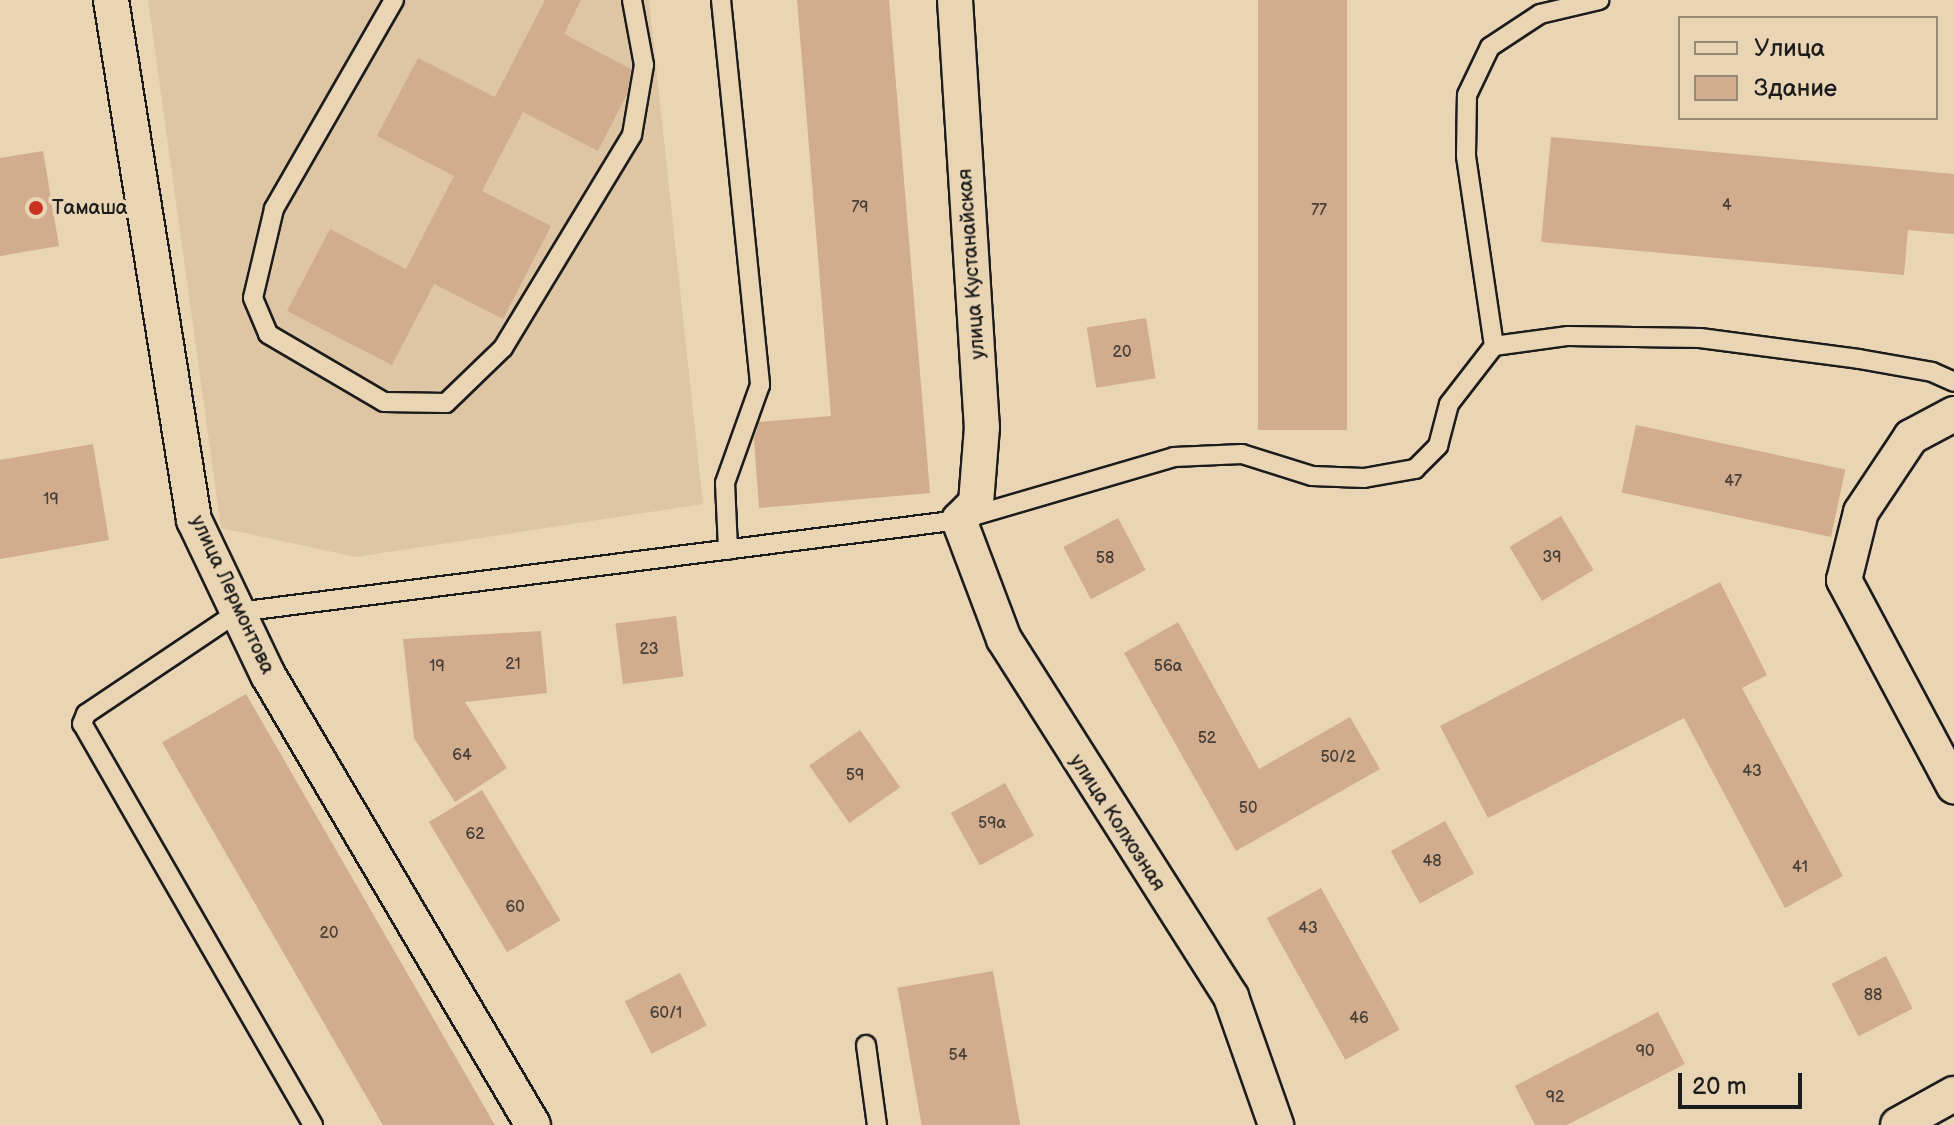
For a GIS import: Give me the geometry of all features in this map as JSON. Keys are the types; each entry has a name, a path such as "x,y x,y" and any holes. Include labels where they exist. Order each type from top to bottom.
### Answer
{"street":[{"name":"улица Лермонтова","path":"111,0 194,520 268,675 533,1125"},
{"name":"улица Кустанайская","path":"955,0 982,427 976,503 959,520"},
{"path":"1954,414 1911,437 1861,512 1844,580 1954,786"},
{"name":"улица Колхозная","path":"959,520 1004,639 1231,997 1276,1125"},
{"path":"1898,1125 1954,1094"}],"lane":[{"path":"394,0 274,209 253,298 268,334 384,402 446,403 503,348 632,135 644,65 632,0"},
{"path":"721,0 760,385 725,483 728,550"},
{"path":"1494,346 1466,156 1467,95 1490,47 1540,14 1599,0"},
{"path":"313,1125 82,724 86,714 238,612 959,520 1174,457 1242,454 1312,476 1364,478 1415,469 1438,446 1449,404 1494,346 1568,336 1700,338 1917,369 1954,382"},
{"path":"866,1045 877,1125"}],"shaded area":[{"path":"148,0 649,0 703,504 356,557 221,528"}],"building":[{"path":"545,0 581,0 564,34 631,69 627,94 598,151 523,112 482,191 551,226 503,319 434,284 392,365 287,311 330,229 406,269 454,176 377,136 418,58 495,97"},
{"path":"797,0 889,0 930,493 759,508 754,439 759,422 831,416"},
{"path":"1258,0 1347,0 1347,430 1258,430"},
{"path":"1551,137 1954,174 1954,234 1908,230 1904,275 1541,242"},
{"path":"43,151 59,246 0,256 0,158"},
{"path":"1146,318 1156,378 1096,388 1087,327"},
{"path":"1636,425 1845,469 1831,537 1622,492"},
{"path":"93,444 109,540 0,559 0,460"},
{"path":"1561,516 1593,570 1542,601 1510,547"},
{"path":"1118,518 1146,570 1091,599 1063,547"},
{"path":"1720,582 1767,675 1742,688 1843,876 1785,908 1684,718 1488,818 1440,726"},
{"path":"676,616 683,677 623,684 615,623"},
{"path":"1178,622 1259,769 1350,717 1380,769 1236,851 1124,653"},
{"path":"541,631 547,693 465,702 507,768 455,802 414,738 403,639"},
{"path":"246,694 495,1125 383,1125 162,742"},
{"path":"860,730 900,787 849,823 809,766"},
{"path":"1005,783 1034,835 980,866 951,813"},
{"path":"482,790 560,920 507,952 429,822"},
{"path":"1445,821 1474,873 1420,904 1391,851"},
{"path":"1321,888 1400,1030 1345,1060 1267,918"},
{"path":"1886,956 1913,1009 1858,1036 1832,984"},
{"path":"993,971 1020,1125 922,1125 897,988"},
{"path":"680,973 707,1026 652,1054 625,1001"},
{"path":"1658,1012 1685,1064 1567,1125 1535,1125 1515,1086"}],"place":[{"name":"Тамаша","path":"36,208"}]}
